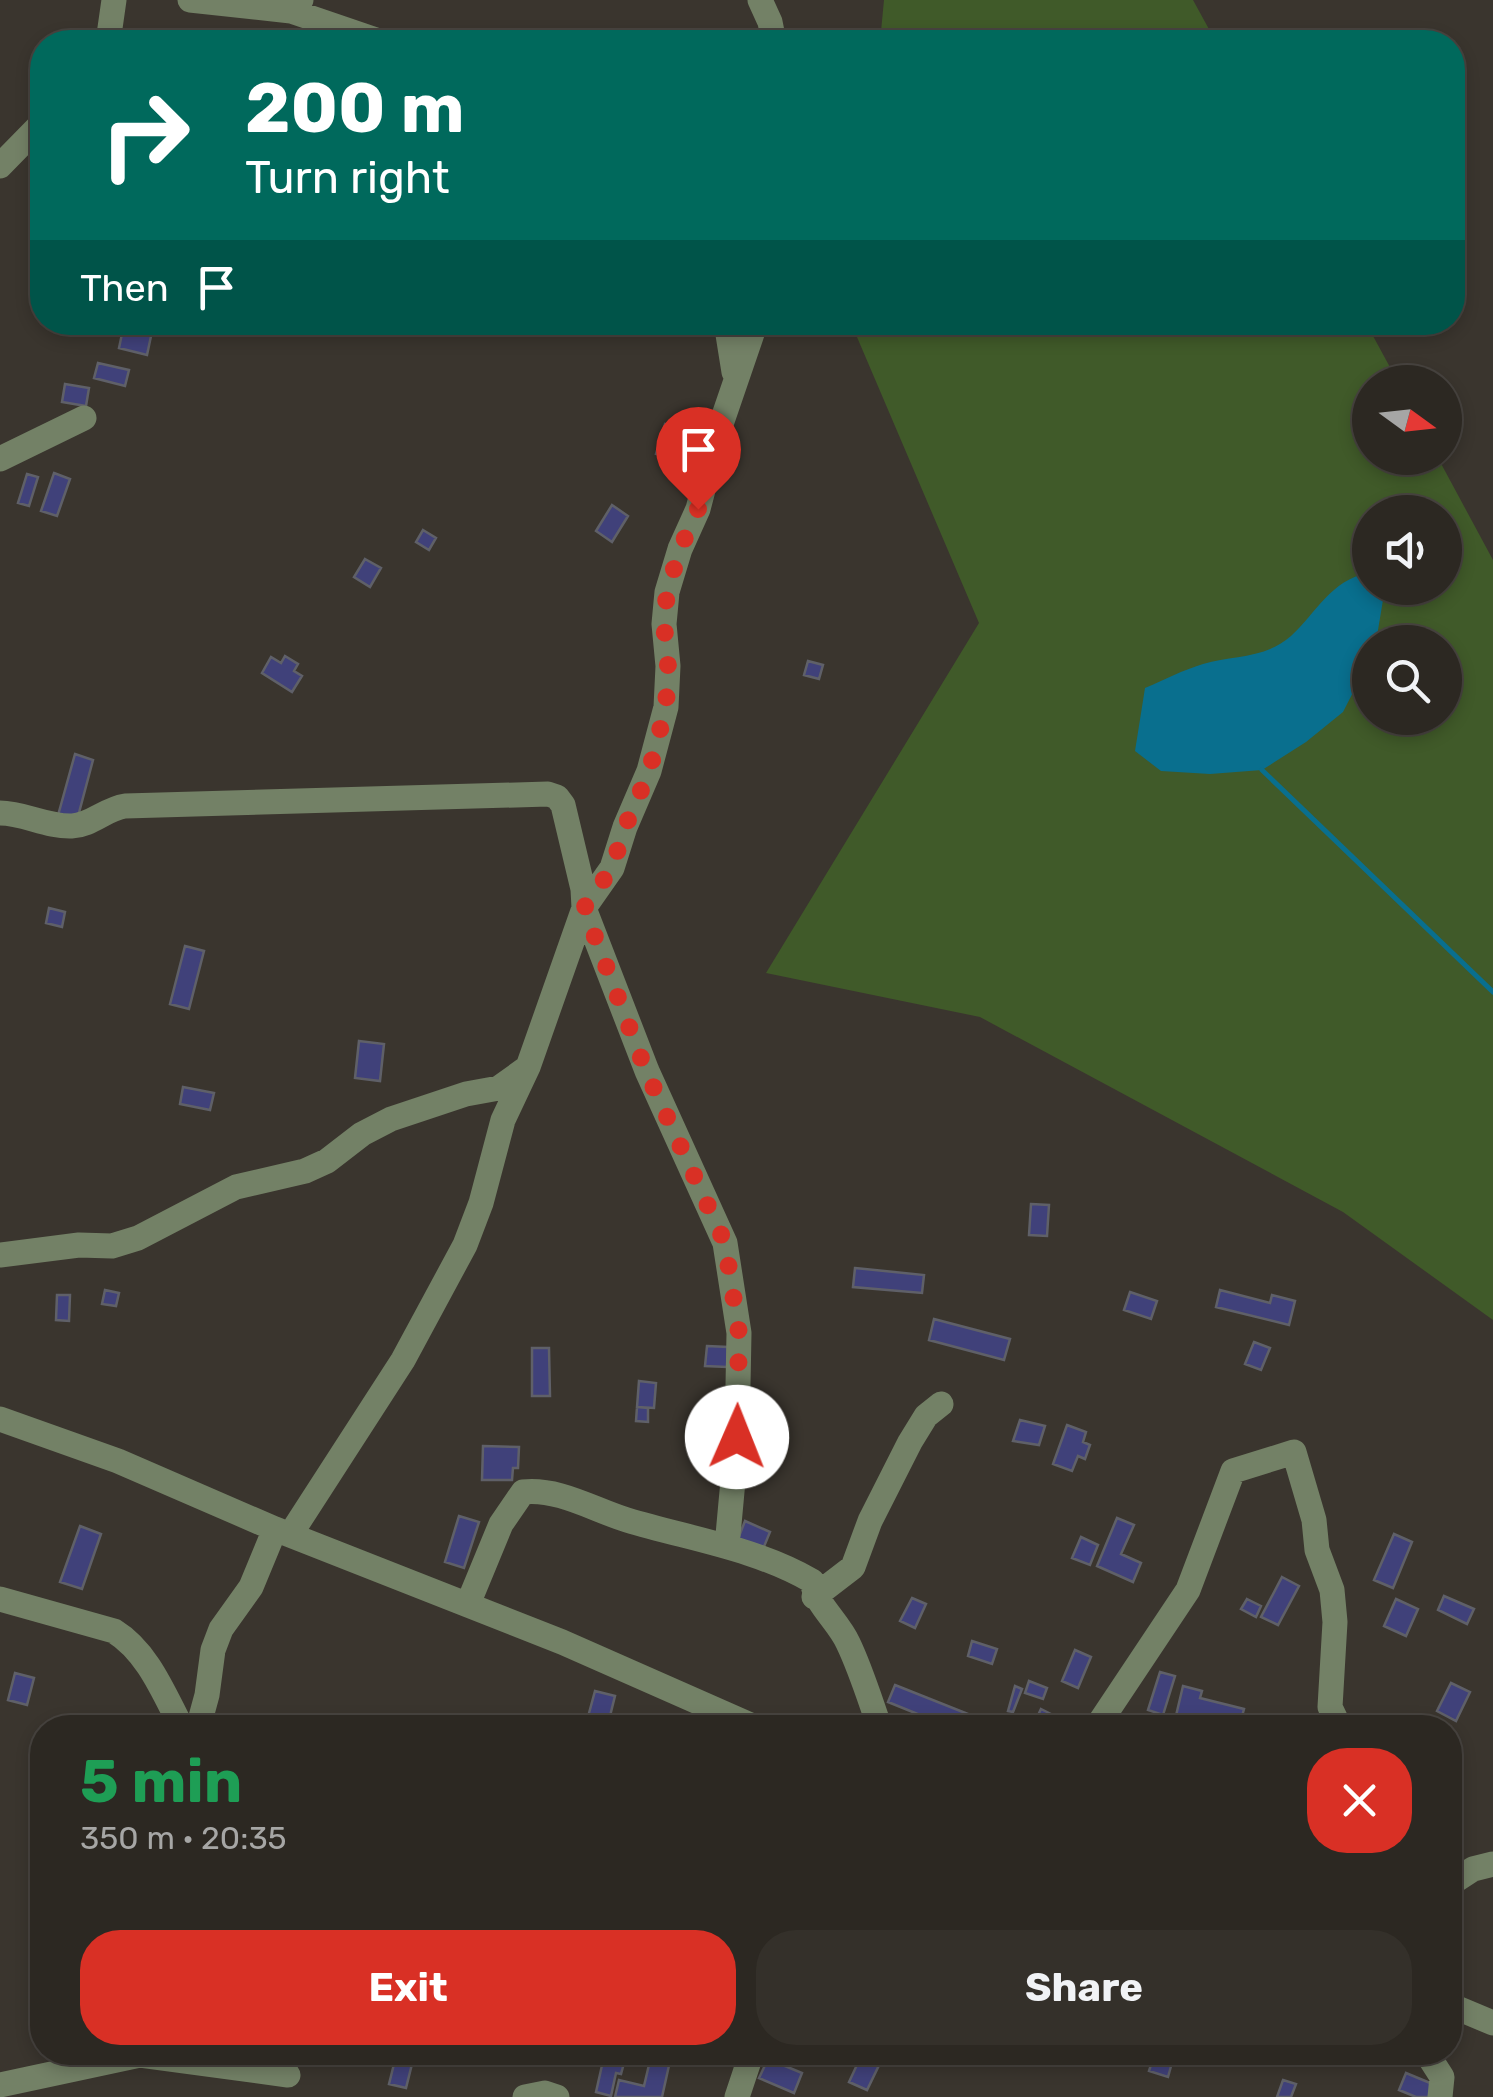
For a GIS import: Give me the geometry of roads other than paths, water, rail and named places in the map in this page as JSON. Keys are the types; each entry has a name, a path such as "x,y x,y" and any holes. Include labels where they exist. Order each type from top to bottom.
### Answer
{"street":[{"path":"110,30 114,0"},
{"path":"190,0 296,6 353,30"},
{"path":"760,0 772,30"},
{"path":"0,166 30,135"},
{"path":"730,335 735,385"},
{"path":"202,1715 221,1629 251,1587 282,1532 403,1360 465,1244 481,1203 503,1120 528,1066 584,908 612,868 649,772 666,707 667,592 698,509 718,433 752,335"},
{"path":"0,459 84,418"},
{"path":"0,813 76,826 125,806 548,794 557,797 563,805 584,889 584,908 646,1071 725,1243 739,1333 737,1437 727,1546"},
{"path":"0,1255 78,1245 112,1246 138,1238 236,1186 305,1171 327,1161 391,1118 466,1094 500,1088 528,1066"},
{"path":"814,1596 852,1567 870,1520 910,1442 926,1416 941,1404"},
{"path":"0,1418 118,1461 282,1532 468,1604 727,1715"},
{"path":"1105,1715 1188,1590 1234,1471 1294,1452 1314,1520 1317,1550 1332,1590 1330,1706 1334,1715"},
{"path":"468,1604 510,1506 523,1492 541,1490 626,1520 727,1546 786,1566 812,1581 814,1596 830,1612 848,1644 875,1715"},
{"path":"0,1599 125,1638 152,1671 175,1715"},
{"path":"1462,1876 1473,1868 1493,1864"},
{"path":"1462,2010 1493,2023"},
{"path":"0,2084 90,2065"},
{"path":"218,2065 287,2075"},
{"path":"737,2097 748,2065"},
{"path":"1434,2065 1442,2078 1440,2097"},
{"path":"526,2097 545,2093 557,2097"}],"water":[{"path":"1352,579 1352,605 1382,605 1379,625 1352,625 1352,694 1343,712 1306,742 1262,770 1210,774 1161,771 1135,751 1145,688 1196,666 1270,649 1291,636"}],"waterway":[{"path":"1262,770 1493,992"}]}
